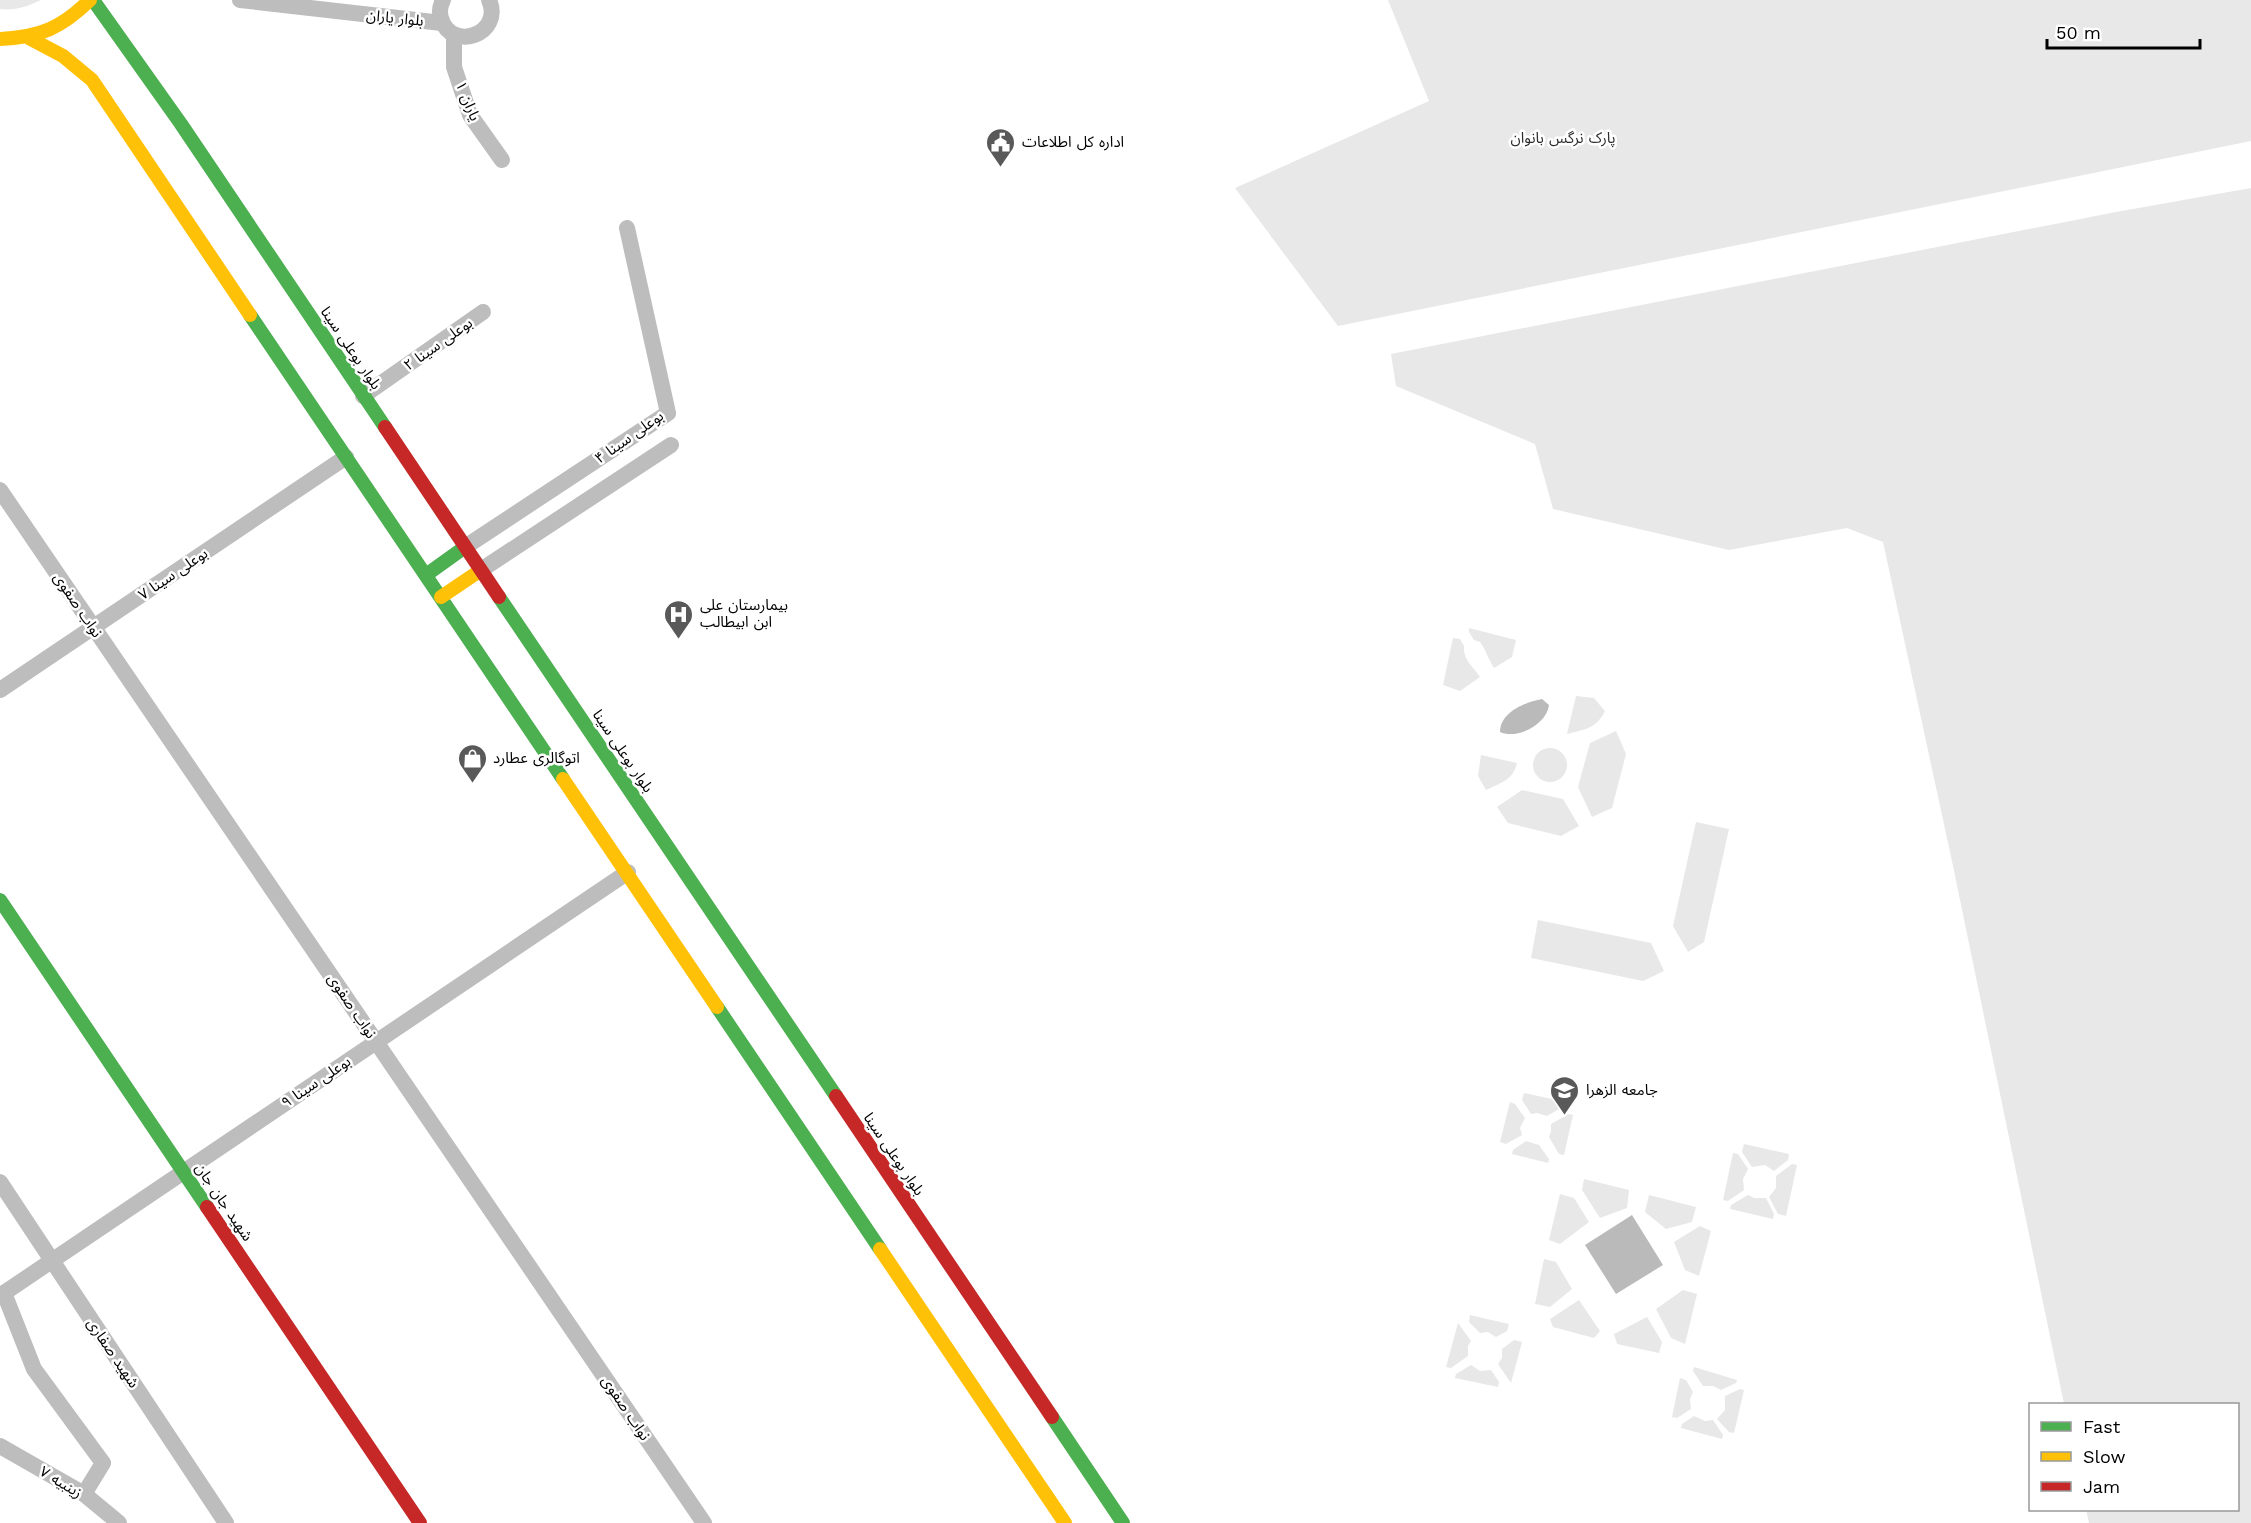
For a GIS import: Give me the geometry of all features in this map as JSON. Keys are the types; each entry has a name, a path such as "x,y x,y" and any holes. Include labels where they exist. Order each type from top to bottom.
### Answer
{"main road":[{"path":"0,39 28,38 52,30 67,21 91,0"},
{"name":"بلوار بوعلی سینا","path":"91,0 181,124 363,396 472,543"},
{"path":"28,38 63,56 92,80 1065,1523"},
{"path":"426,575 472,543"},
{"path":"441,597 488,566"},
{"name":"بلوار بوعلی سینا","path":"488,566 1123,1523"},
{"name":"شهید جان جان","path":"0,900 420,1523"}],"street":[{"name":"بلوار یاران","path":"240,0 448,29 470,37 483,31 491,19 493,1"},
{"name":"یاران ۱","path":"443,0 440,14 448,29 454,67 470,115 502,160"},
{"name":"بوعلی سینا ۴","path":"472,543 668,413 627,228"},
{"name":"بوعلی سینا ۲","path":"363,396 483,312"},
{"name":"بوعلی سینا ۴","path":"488,566 671,445"},
{"name":"بوعلی سینا ۷","path":"0,690 346,457"},
{"path":"571,477 586,500"},
{"name":"نواب صفوی","path":"0,490 704,1523"},
{"path":"472,543 488,566"},
{"name":"بوعلی سینا ۹","path":"2,1292 52,1261 628,872"},
{"name":"شهید صفاری","path":"0,1182 226,1523"},
{"path":"2,1292 34,1369 103,1463 84,1494"},
{"name":"زینبیه ۷","path":"0,1446 84,1494 119,1523"}],"green space":[{"path":"0,0 41,0 21,8 0,9"},
{"name":"پارک نرگس بانوان","path":"1388,0 2251,0 2251,141 1338,326 1235,188 1429,101"},
{"path":"2251,188 2251,1523 2089,1523 2086,1511 2239,1511 2239,1403 2064,1403 1953,866 1883,542 1847,528 1729,550 1553,509 1535,444 1396,386 1391,354 2116,212"},
{"path":"1469,628 1516,640 1512,657 1494,668 1480,642 1474,640 1469,632"},
{"path":"1453,638 1460,639 1467,659 1480,677 1460,691 1443,685"},
{"path":"1576,696 1594,698 1605,711 1594,725 1567,734"},
{"path":"1616,731 1626,754 1612,808 1592,817 1578,787 1590,743"},
{"path":"1550,748 1562,753 1567,765 1562,777 1550,782 1538,777 1533,765 1538,753"},
{"path":"1481,755 1517,763 1509,777 1486,790 1478,776"},
{"path":"1522,790 1563,799 1579,826 1561,836 1508,823 1497,807"},
{"path":"1696,822 1729,829 1704,942 1688,952 1673,926"},
{"path":"1538,920 1651,943 1664,971 1643,981 1531,958"},
{"path":"1524,1093 1562,1101 1561,1108 1547,1116 1531,1114 1522,1100"},
{"path":"1510,1102 1515,1104 1525,1118 1520,1128 1522,1135 1506,1144 1500,1142"},
{"path":"1569,1114 1573,1115 1564,1155 1559,1154 1549,1137 1551,1124"},
{"path":"1526,1141 1539,1145 1549,1159 1548,1163 1512,1154 1513,1150"},
{"path":"1744,1144 1789,1154 1788,1160 1774,1171 1765,1165 1752,1167 1742,1152"},
{"path":"1733,1153 1738,1154 1748,1169 1743,1179 1744,1190 1728,1201 1723,1200"},
{"path":"1792,1164 1797,1165 1786,1216 1778,1214 1769,1197 1776,1188 1776,1176"},
{"path":"1584,1179 1629,1190 1627,1208 1600,1218 1582,1190"},
{"path":"1560,1194 1574,1198 1589,1222 1560,1244 1549,1240"},
{"path":"1649,1195 1696,1207 1692,1222 1666,1229 1645,1212"},
{"path":"1748,1195 1754,1198 1766,1198 1774,1214 1773,1219 1730,1209 1731,1205"},
{"path":"1700,1226 1711,1231 1699,1276 1685,1270 1674,1242"},
{"path":"1544,1259 1556,1262 1572,1289 1550,1307 1535,1304"},
{"path":"1683,1290 1697,1294 1685,1344 1671,1338 1656,1309"},
{"path":"1579,1300 1600,1331 1594,1338 1553,1327 1550,1319"},
{"path":"1470,1315 1509,1324 1507,1331 1496,1337 1488,1332 1480,1333 1469,1322"},
{"path":"1647,1317 1662,1342 1659,1353 1617,1344 1614,1334"},
{"path":"1458,1323 1471,1341 1468,1346 1468,1356 1451,1368 1446,1367"},
{"path":"1514,1340 1522,1342 1511,1383 1498,1364 1502,1358 1502,1349"},
{"path":"1471,1365 1480,1371 1491,1370 1499,1382 1498,1387 1455,1378 1456,1374"},
{"path":"1694,1367 1737,1380 1736,1383 1721,1390 1713,1386 1703,1386 1693,1371"},
{"path":"1680,1378 1686,1380 1693,1392 1690,1399 1691,1409 1677,1418 1672,1417"},
{"path":"1740,1389 1744,1390 1734,1433 1729,1432 1717,1419 1725,1410 1725,1396"},
{"path":"1694,1416 1705,1421 1713,1420 1723,1435 1722,1439 1681,1428 1682,1424"}],"shaded area":[{"path":"1542,699 1549,705 1547,712 1537,724 1515,734 1500,732 1504,719 1515,709"},
{"path":"1632,1215 1663,1265 1616,1294 1585,1245"}],"traffic: fast":[{"path":"93,0 181,124 385,427"},
{"path":"250,315 563,779"},
{"path":"426,575 465,547"},
{"path":"499,597 836,1096"},
{"path":"0,900 207,1207"},
{"path":"717,1007 880,1249"},
{"path":"1052,1417 1123,1523"}],"traffic: slow":[{"path":"0,39 27,36 50,29 69,18 90,0"},
{"path":"29,38 63,56 92,80 250,315"},
{"path":"441,597 481,570"},
{"path":"563,779 717,1007"},
{"path":"880,1249 1065,1523"}],"traffic: jam":[{"path":"385,427 499,597"},
{"path":"836,1096 1052,1417"},
{"path":"207,1207 420,1523"}],"place":[{"name":"اداره کل اطلاعات","path":"1001,168"},
{"name":"بیمارستان علی ابن ابیطالب","path":"679,640"},
{"name":"اتوگالری عطارد","path":"472,784"},
{"name":"جامعه الزهرا","path":"1565,1116"}]}
